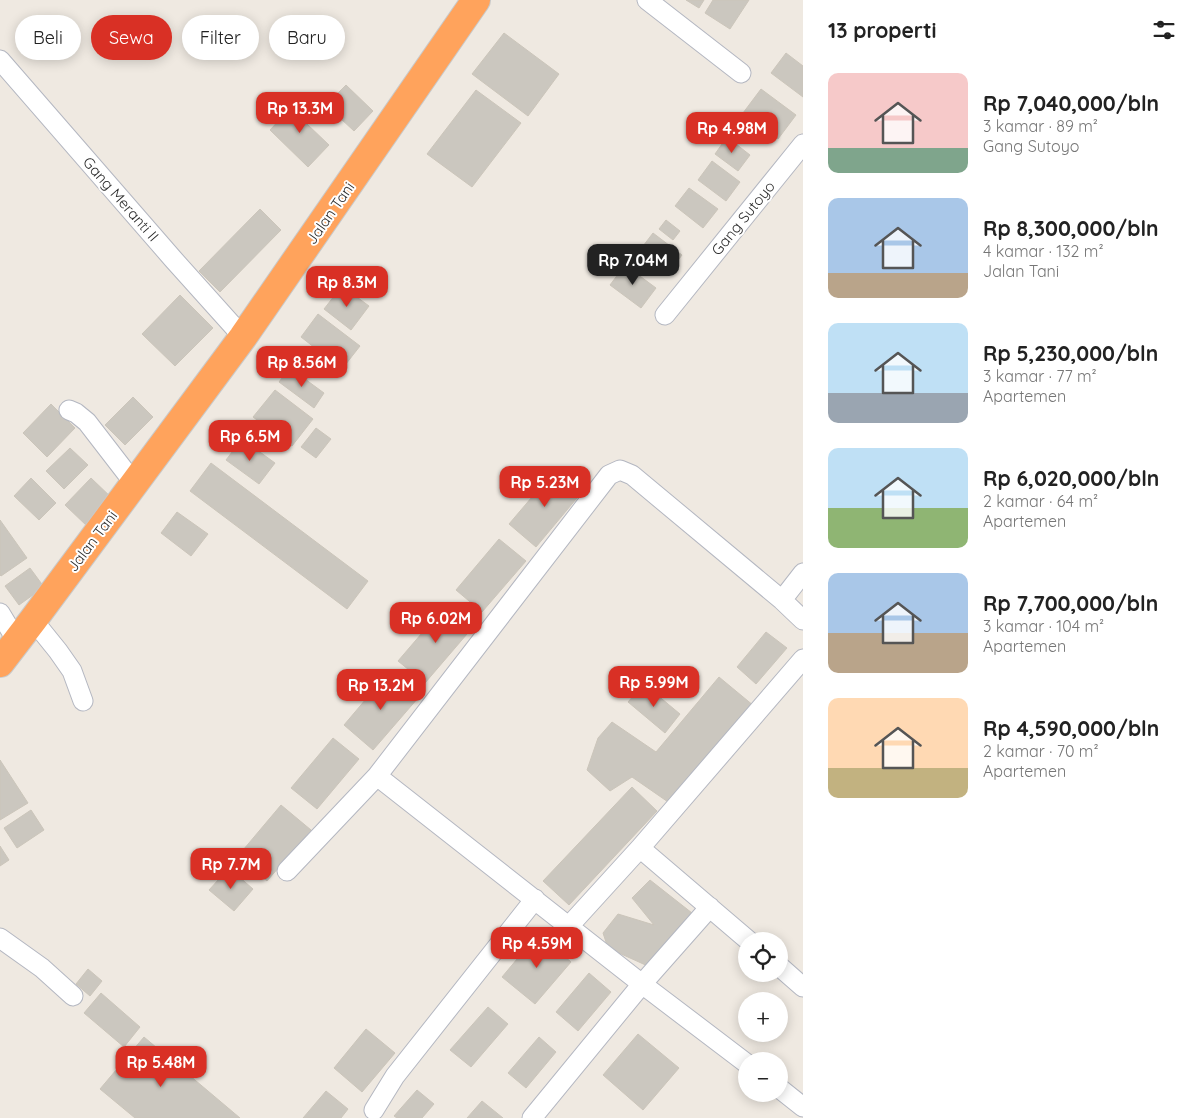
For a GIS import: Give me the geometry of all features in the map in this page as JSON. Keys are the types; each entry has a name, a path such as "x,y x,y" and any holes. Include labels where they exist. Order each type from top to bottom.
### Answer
{"highway":[{"name":"Jalan Tani","path":"0,663 243,337 476,0"}],"street":[{"path":"647,0 741,73"},
{"name":"Gang Meranti II","path":"0,60 243,337"},
{"name":"Gang Sutoyo","path":"664,315 803,144"},
{"path":"69,410 87,422 134,484"},
{"path":"287,871 377,776 609,475 620,470 632,475 782,600 803,620"},
{"path":"782,600 803,573"},
{"path":"0,613 58,651 72,671 83,702"},
{"path":"569,926 640,848 803,659"},
{"path":"377,776 738,1057"},
{"path":"640,848 739,932"},
{"path":"374,1110 395,1076 535,900"},
{"path":"532,1118 642,984 710,907"},
{"path":"0,938 42,968 73,996"},
{"path":"788,974 803,987"},
{"path":"788,1095 803,1107"}],"building":[{"path":"686,0 704,0 699,8"},
{"path":"713,0 749,0 730,29 705,13"},
{"path":"504,33 559,74 528,116 472,74"},
{"path":"786,53 803,66 803,97 771,73"},
{"path":"346,85 373,111 354,131 326,105"},
{"path":"761,89 796,115 778,139 743,113"},
{"path":"476,90 521,123 472,187 427,154"},
{"path":"299,99 316,115 307,124 329,145 308,167 270,130"},
{"path":"727,137 750,155 738,171 715,154"},
{"path":"712,161 740,182 726,201 698,180"},
{"path":"689,188 718,209 703,228 675,206"},
{"path":"260,209 281,230 220,292 199,271"},
{"path":"666,220 680,231 673,240 659,229"},
{"path":"653,233 682,255 669,272 640,250"},
{"path":"625,265 656,288 641,308 610,285"},
{"path":"342,286 369,306 351,330 324,309"},
{"path":"180,295 213,328 175,366 142,334"},
{"path":"318,314 360,346 342,369 301,337"},
{"path":"290,368 324,393 314,408 279,382"},
{"path":"275,390 313,419 292,446 253,417"},
{"path":"133,397 153,417 125,445 105,425"},
{"path":"51,404 75,428 47,457 23,433"},
{"path":"316,428 331,439 316,458 301,447"},
{"path":"242,439 275,463 259,484 226,460"},
{"path":"70,448 88,465 64,489 46,471"},
{"path":"211,463 368,581 347,609 190,491"},
{"path":"555,470 582,492 536,547 509,524"},
{"path":"31,478 56,503 39,520 14,496"},
{"path":"91,478 115,501 88,527 65,505"},
{"path":"177,512 208,534 191,556 161,533"},
{"path":"0,520 27,558 1,576 0,575"},
{"path":"499,539 526,561 482,612 456,590"},
{"path":"30,568 44,587 19,605 5,586"},
{"path":"446,605 473,627 425,683 398,661"},
{"path":"766,632 787,648 756,684 737,667"},
{"path":"388,673 418,698 373,750 344,725"},
{"path":"719,677 754,706 671,804 632,777 610,791 587,770 598,738 612,722 656,752"},
{"path":"644,684 680,714 665,733 628,702"},
{"path":"333,738 359,759 317,809 291,788"},
{"path":"0,760 28,803 0,820"},
{"path":"632,787 657,811 569,905 543,881"},
{"path":"281,805 311,830 267,881 238,856"},
{"path":"31,810 44,830 17,848 4,828"},
{"path":"0,846 9,860 0,866"},
{"path":"229,868 253,889 234,911 209,890"},
{"path":"650,880 692,913 650,967 608,948 603,933 618,914 654,925 632,898"},
{"path":"538,934 571,962 535,1004 502,977"},
{"path":"88,969 102,981 90,996 76,984"},
{"path":"589,973 611,992 578,1031 556,1012"},
{"path":"101,993 140,1027 124,1047 84,1013"},
{"path":"488,1007 508,1024 471,1067 450,1050"},
{"path":"366,1029 395,1053 362,1092 334,1068"},
{"path":"638,1034 679,1068 643,1110 603,1075"},
{"path":"144,1037 240,1118 135,1118 100,1089"},
{"path":"539,1037 556,1052 526,1088 508,1073"},
{"path":"417,1090 434,1104 422,1118 397,1118 394,1116"},
{"path":"326,1091 348,1109 341,1118 303,1118"},
{"path":"482,1101 503,1118 467,1118"}]}
